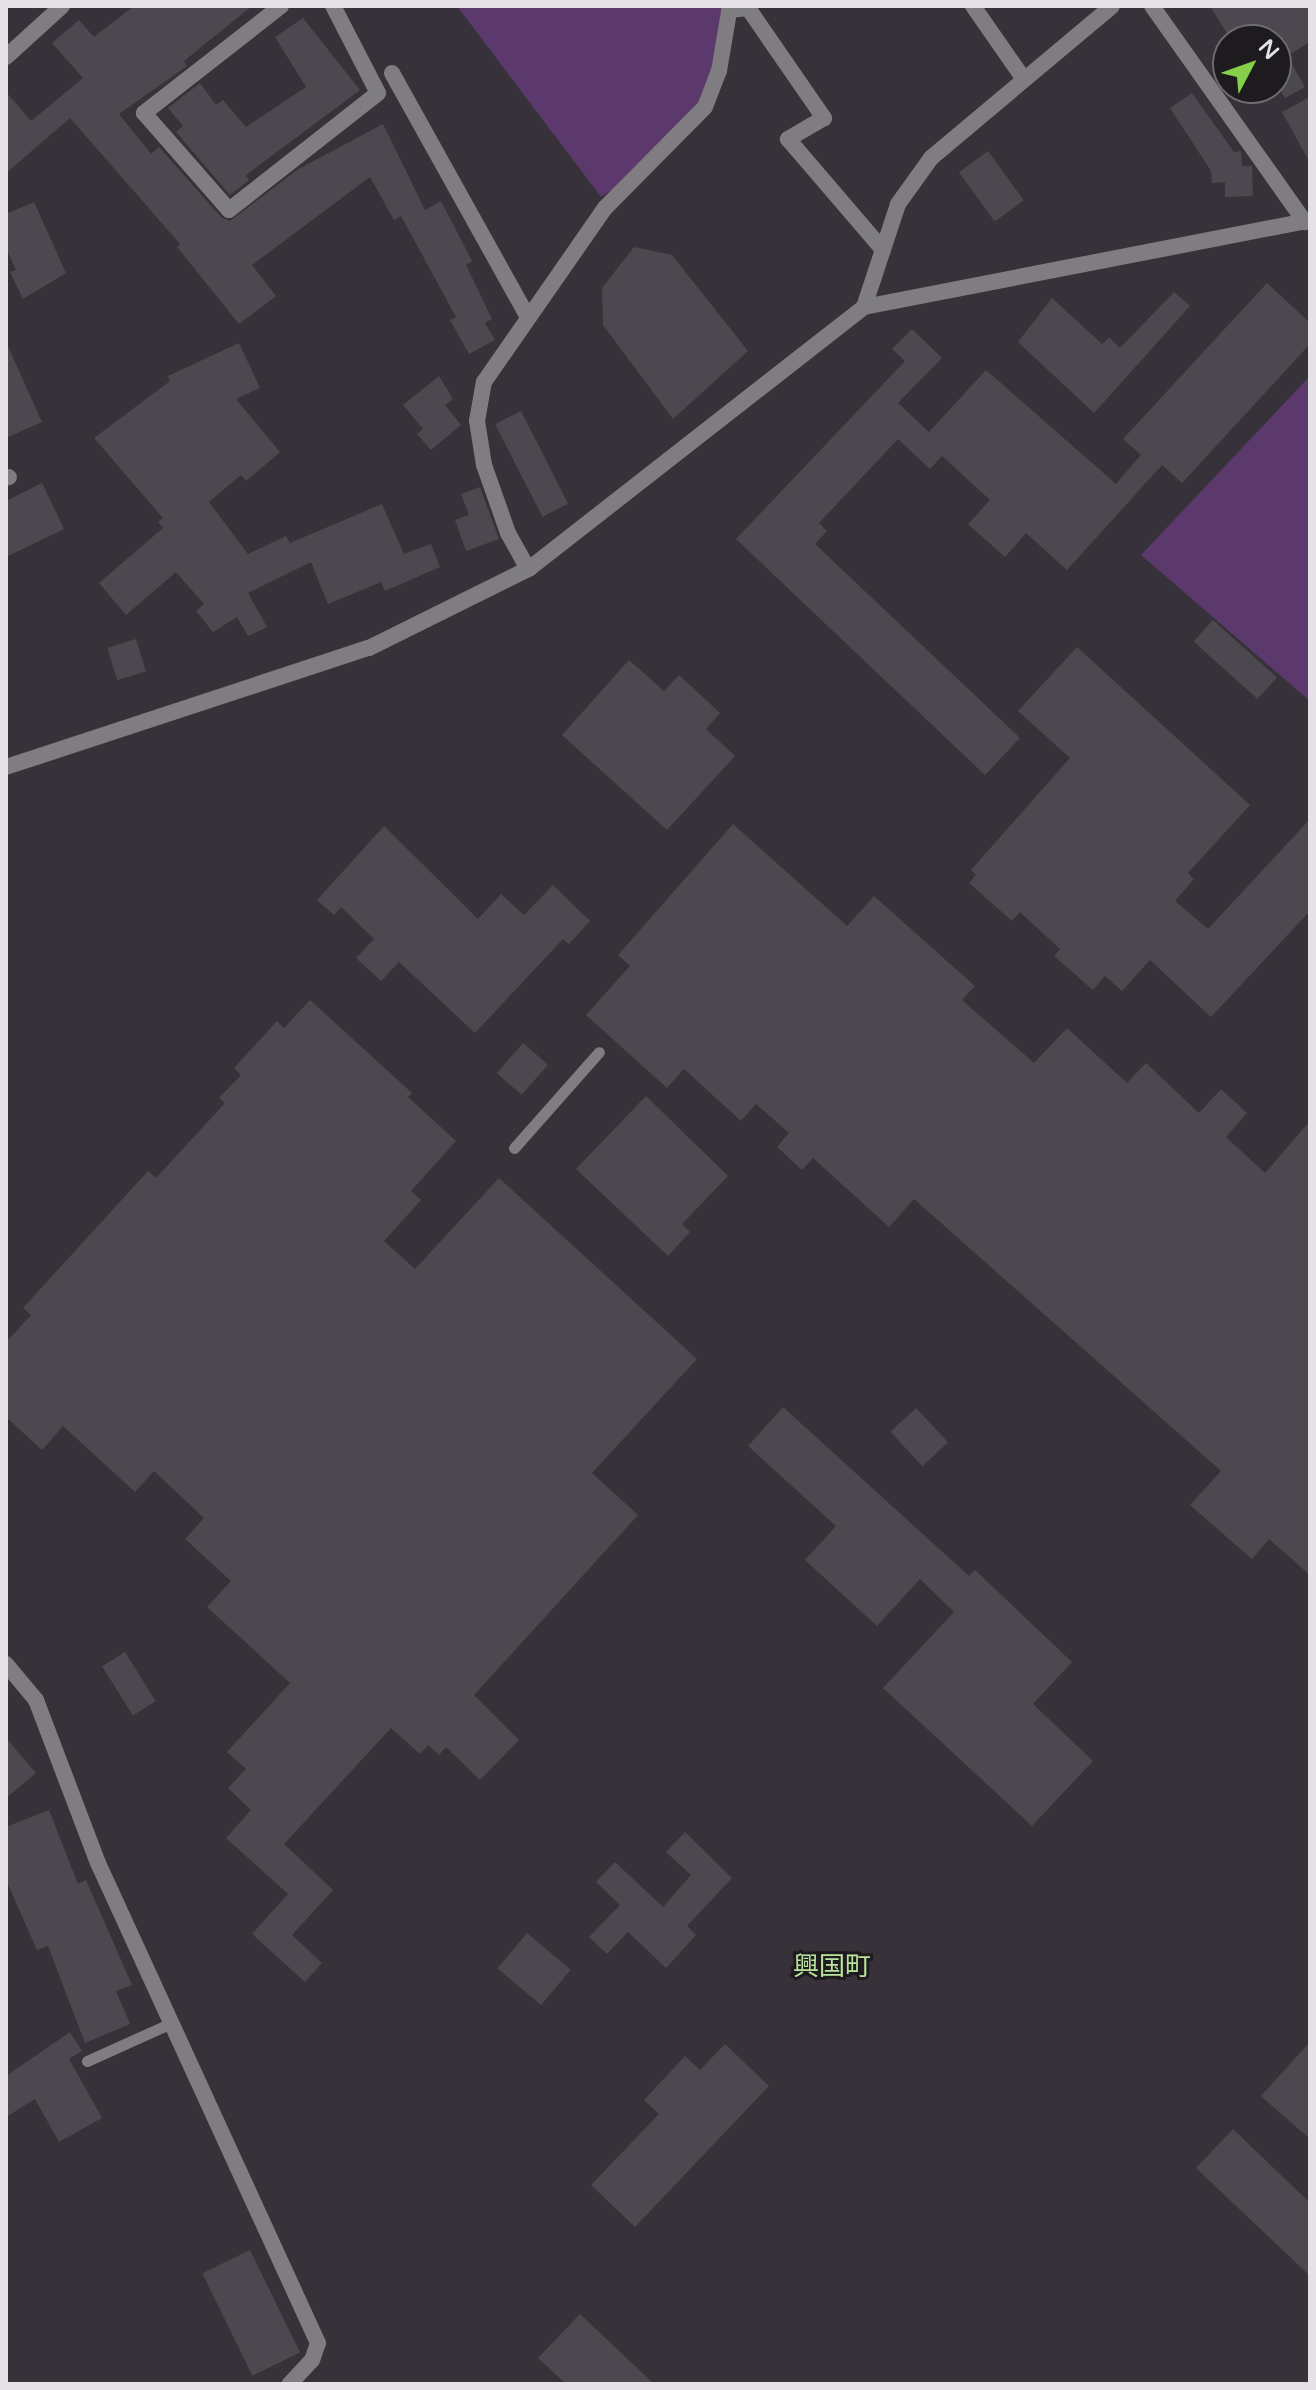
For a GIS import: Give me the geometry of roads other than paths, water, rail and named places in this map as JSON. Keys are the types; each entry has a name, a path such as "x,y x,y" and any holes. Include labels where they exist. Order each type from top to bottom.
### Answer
{"street":[{"path":"6,57 62,6"},
{"path":"281,6 144,113 229,210 378,93 333,6"},
{"path":"973,6 1023,78"},
{"path":"864,307 898,204 931,158 1112,6"},
{"path":"6,767 369,648 528,569 864,307 1308,221 1152,6"},
{"path":"528,569 508,533 484,465 477,421 484,382 605,208 705,107 719,71 730,8 748,8 824,118 788,139 883,250"},
{"path":"392,73 527,316"},
{"path":"6,1664 36,1700 98,1863 318,2343 312,2360 290,2384"}],"lane":[{"path":"514,1148 599,1052"},
{"path":"87,2061 171,2023"}],"district":[{"name":"興国町","path":"832,1967"}]}
